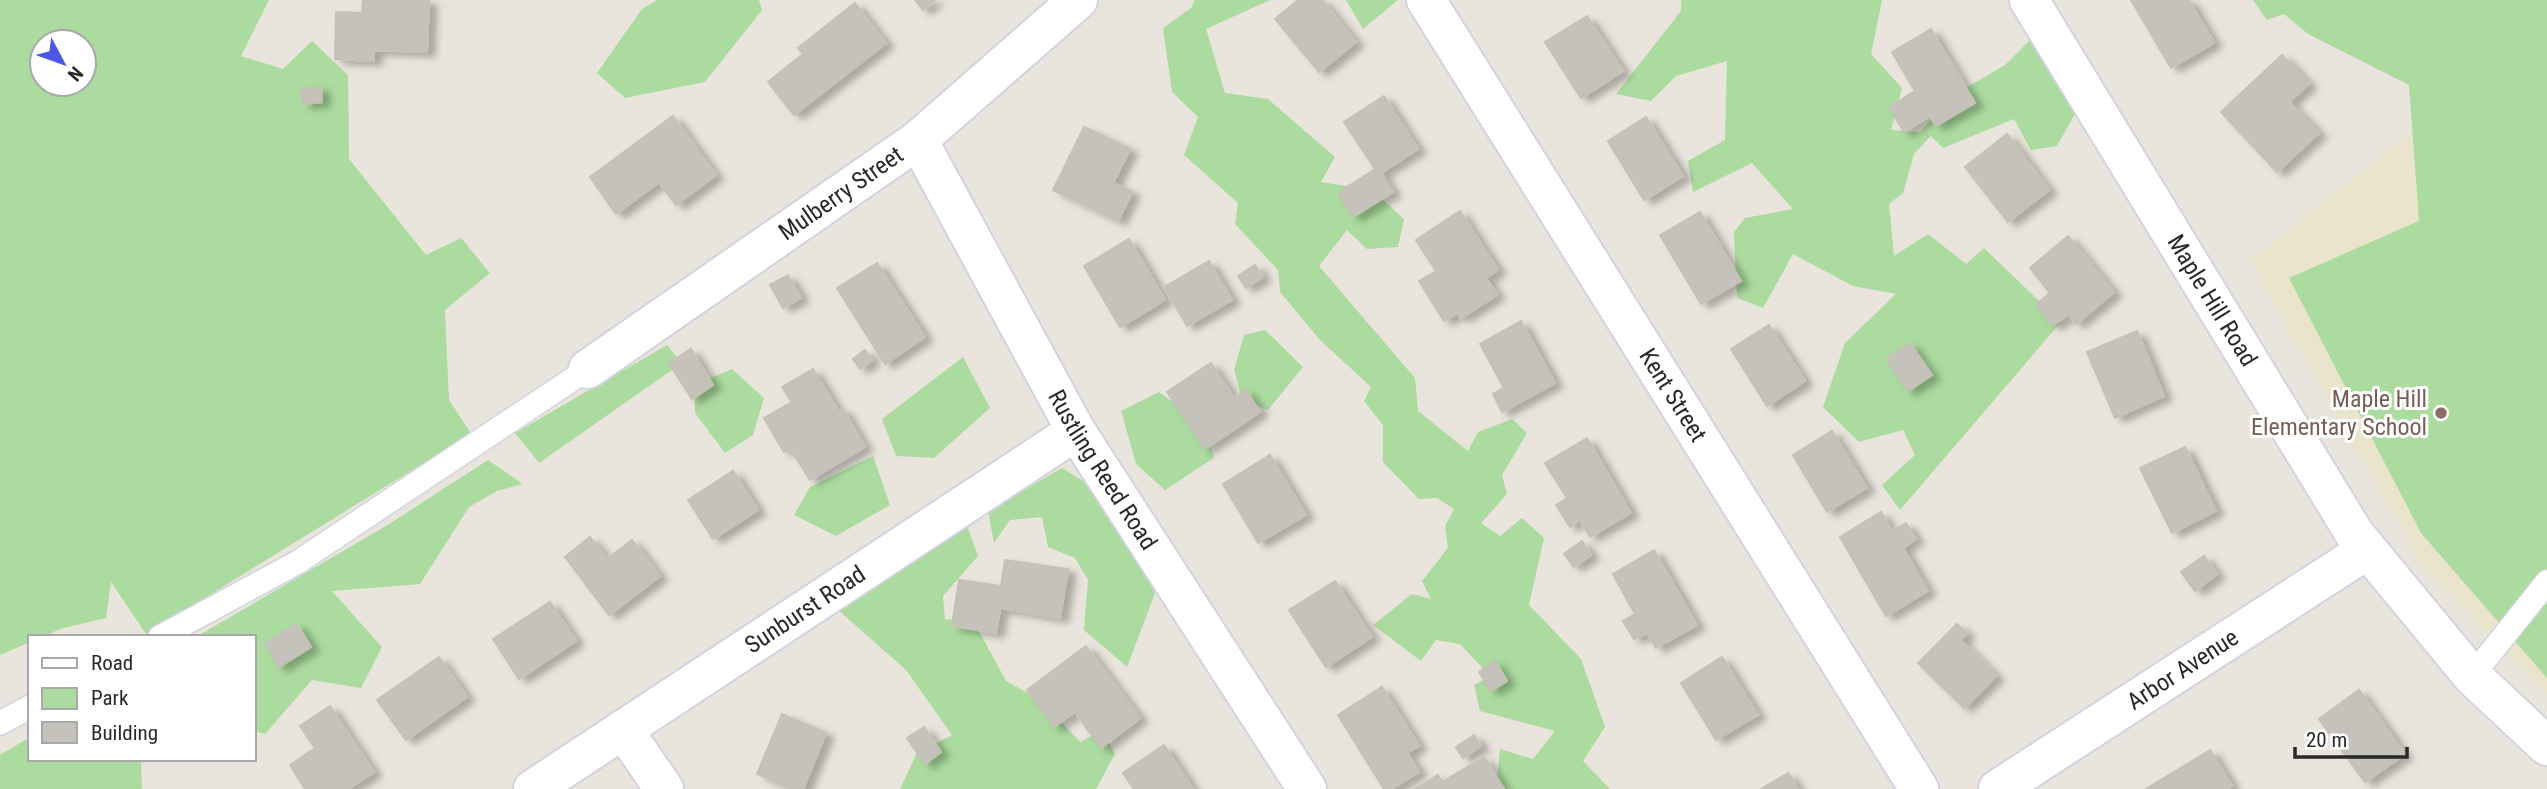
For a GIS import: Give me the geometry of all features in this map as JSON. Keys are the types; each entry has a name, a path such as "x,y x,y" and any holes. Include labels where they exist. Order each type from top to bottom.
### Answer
{"street":[{"name":"Mulberry Street","path":"588,369 918,140 1079,0"},
{"name":"Kent Street","path":"1426,0 1919,789"},
{"name":"Maple Hill Road","path":"2029,0 2333,502 2367,550 2472,676 2547,746"},
{"name":"Rustling Reed Road","path":"918,140 1076,430 1307,789"},
{"name":"Sunburst Road","path":"533,789 1076,430"},
{"name":"Arbor Avenue","path":"1998,789 2367,550"},
{"path":"623,729 664,789"}],"lane":[{"path":"164,635 298,562 588,369"},
{"path":"2472,676 2547,582"},
{"path":"0,723 28,708"}],"shaded area":[{"name":"Maple Hill Elementary School","path":"2547,24 2547,695 2422,565 2250,261"}],"green space":[{"path":"0,0 269,0 241,56 283,69 312,41 348,75 349,159 426,255 461,238 490,273 445,310 449,400 470,432 429,469 422,464 146,634 111,582 106,618 46,635 28,635 28,643 0,655"},
{"path":"657,0 759,0 762,10 705,82 625,98 597,73 642,9"},
{"path":"1195,0 1270,0 1206,29 1225,93 1268,99 1335,157 1321,182 1372,190 1404,219 1398,247 1367,249 1347,230 1319,266 1415,378 1418,411 1468,451 1478,432 1512,419 1527,433 1502,475 1507,494 1481,523 1500,536 1522,518 1544,538 1529,605 1581,659 1605,727 1583,761 1610,789 1496,789 1500,749 1533,759 1555,731 1480,711 1474,685 1490,676 1460,644 1436,640 1421,661 1373,625 1412,594 1431,599 1422,581 1448,548 1445,526 1454,509 1437,498 1419,499 1383,462 1383,425 1364,401 1371,387 1320,340 1280,292 1278,270 1235,224 1238,203 1184,155 1198,117 1172,92 1163,28 1191,8"},
{"path":"1346,0 1398,0 1363,29"},
{"path":"1681,0 1882,0 1871,54 1902,88 1891,130 1920,132 1952,96 2005,65 2032,38 2078,108 2057,146 2031,150 2014,119 1943,148 1931,136 1914,154 1903,193 1889,204 1894,256 1928,234 1966,264 1984,248 2061,322 1900,510 1882,485 1915,455 1903,430 1859,442 1823,407 1845,343 1896,294 1853,286 1793,254 1763,308 1737,298 1734,232 1745,218 1793,209 1752,163 1693,192 1688,161 1725,140 1727,61 1676,76 1651,101 1616,94 1681,11"},
{"name":"Maple Hill Elementary School","path":"2253,0 2547,0 2547,678 2421,533 2289,278 2419,221 2409,85 2308,34 2284,14 2267,20"},
{"path":"1265,330 1303,367 1268,410 1243,401 1234,370 1244,335"},
{"path":"667,345 682,363 539,463 515,433"},
{"path":"963,357 990,408 934,458 896,456 882,419"},
{"path":"732,369 764,398 753,435 725,453 695,413 694,385"},
{"path":"1159,392 1206,426 1214,458 1165,490 1136,464 1121,411"},
{"path":"873,456 890,505 836,536 794,515 810,487"},
{"path":"488,460 523,484 497,491 469,507 420,584 332,591 382,647 361,688 312,680 265,734 256,732 256,635 199,635 386,526"},
{"path":"1062,468 1098,490 1155,593 1127,667 1084,630 1088,580 1075,558 1048,547 1042,517 1010,520 994,543 988,511"},
{"path":"966,522 978,556 943,596 945,619 974,622 1006,681 1042,701 1080,742 1102,730 1115,754 1096,789 900,789 917,753 952,735 906,670 836,608"},
{"path":"28,738 28,761 146,761 141,763 142,789 0,789 0,755"}],"building":[{"path":"363,0 429,0 427,52 374,50 374,61 335,59 336,12 362,13"},
{"path":"915,0 935,0 923,10"},
{"path":"1298,0 1322,0 1356,42 1319,72 1275,19"},
{"path":"2131,0 2189,0 2214,43 2171,68"},
{"path":"855,3 886,43 794,115 768,82 803,54 798,48"},
{"path":"1587,16 1623,71 1581,98 1545,42"},
{"path":"1931,29 1975,103 1936,126 1930,116 1904,132 1889,107 1915,91 1892,52"},
{"path":"2282,55 2309,84 2289,102 2319,133 2277,172 2221,112"},
{"path":"321,87 322,102 303,104 301,89"},
{"path":"1384,96 1418,149 1381,173 1393,192 1353,217 1338,193 1375,169 1344,122"},
{"path":"673,116 716,175 676,205 659,182 616,214 590,177"},
{"path":"1646,117 1683,176 1644,200 1608,141"},
{"path":"1084,127 1130,149 1113,183 1132,192 1118,221 1053,190"},
{"path":"2007,134 2049,190 2008,222 1965,167"},
{"path":"1460,211 1498,270 1486,278 1497,295 1461,318 1458,313 1444,321 1419,281 1436,271 1416,240"},
{"path":"1700,212 1741,281 1701,304 1660,235"},
{"path":"2068,236 2114,292 2076,324 2068,314 2053,326 2036,305 2050,293 2030,268"},
{"path":"1129,239 1165,300 1120,327 1084,266"},
{"path":"1209,261 1232,300 1187,326 1164,287"},
{"path":"877,263 925,337 885,364 837,288"},
{"path":"1255,265 1263,277 1246,288 1238,276"},
{"path":"788,275 801,298 783,308 770,285"},
{"path":"1521,321 1555,383 1502,412 1493,394 1504,388 1480,344"},
{"path":"1769,325 1805,381 1767,406 1731,349"},
{"path":"2137,331 2164,396 2115,418 2087,352"},
{"path":"1910,343 1932,375 1908,391 1886,359"},
{"path":"691,349 713,385 692,399 669,363"},
{"path":"865,350 872,360 860,369 853,359"},
{"path":"1211,363 1234,398 1246,390 1260,412 1205,449 1167,392"},
{"path":"813,369 839,412 843,409 865,447 810,480 790,448 784,452 764,418 792,402 782,387"},
{"path":"1832,431 1867,488 1827,512 1793,455"},
{"path":"1587,438 1631,513 1590,537 1580,520 1570,527 1556,505 1567,498 1545,463"},
{"path":"2185,447 2216,511 2172,533 2140,468"},
{"path":"1270,455 1306,515 1258,543 1223,484"},
{"path":"733,471 758,510 713,539 688,500"},
{"path":"1881,512 1892,531 1906,523 1916,539 1903,548 1928,591 1886,616 1840,537"},
{"path":"590,537 607,559 632,540 660,576 609,615 565,557"},
{"path":"1582,541 1591,555 1574,567 1564,554"},
{"path":"1654,550 1697,625 1656,648 1647,633 1634,639 1623,621 1635,614 1613,574"},
{"path":"2204,556 2217,574 2195,591 2181,572"},
{"path":"1005,560 1068,569 1060,618 1000,608 996,633 952,626 959,580 1001,586"},
{"path":"1335,581 1372,637 1326,667 1289,610"},
{"path":"550,602 576,641 519,679 493,639"},
{"path":"297,624 311,647 279,667 265,644"},
{"path":"1957,624 1967,633 1960,640 1996,676 1964,708 1918,663"},
{"path":"1086,646 1140,718 1101,748 1075,712 1054,727 1027,690"},
{"path":"439,657 467,697 406,740 377,700"},
{"path":"1722,657 1758,715 1716,740 1681,683"},
{"path":"1495,661 1507,681 1491,691 1479,672"},
{"path":"1382,687 1419,746 1407,753 1419,772 1391,789 1384,789 1338,715"},
{"path":"2359,690 2405,754 2365,782 2319,719"},
{"path":"330,706 374,772 348,789 305,789 290,765 315,748 300,726"},
{"path":"782,714 826,733 803,789 793,789 757,774"},
{"path":"924,727 941,752 925,764 907,738"},
{"path":"1474,735 1481,746 1463,758 1456,747"},
{"path":"1164,745 1193,789 1134,789 1123,773"},
{"path":"2210,750 2232,786 2227,789 2146,789"},
{"path":"1484,757 1504,789 1415,789 1438,775 1442,782"},
{"path":"1788,773 1798,789 1761,789"}],"place":[{"name":"Maple Hill Elementary School","path":"2441,413"}]}
